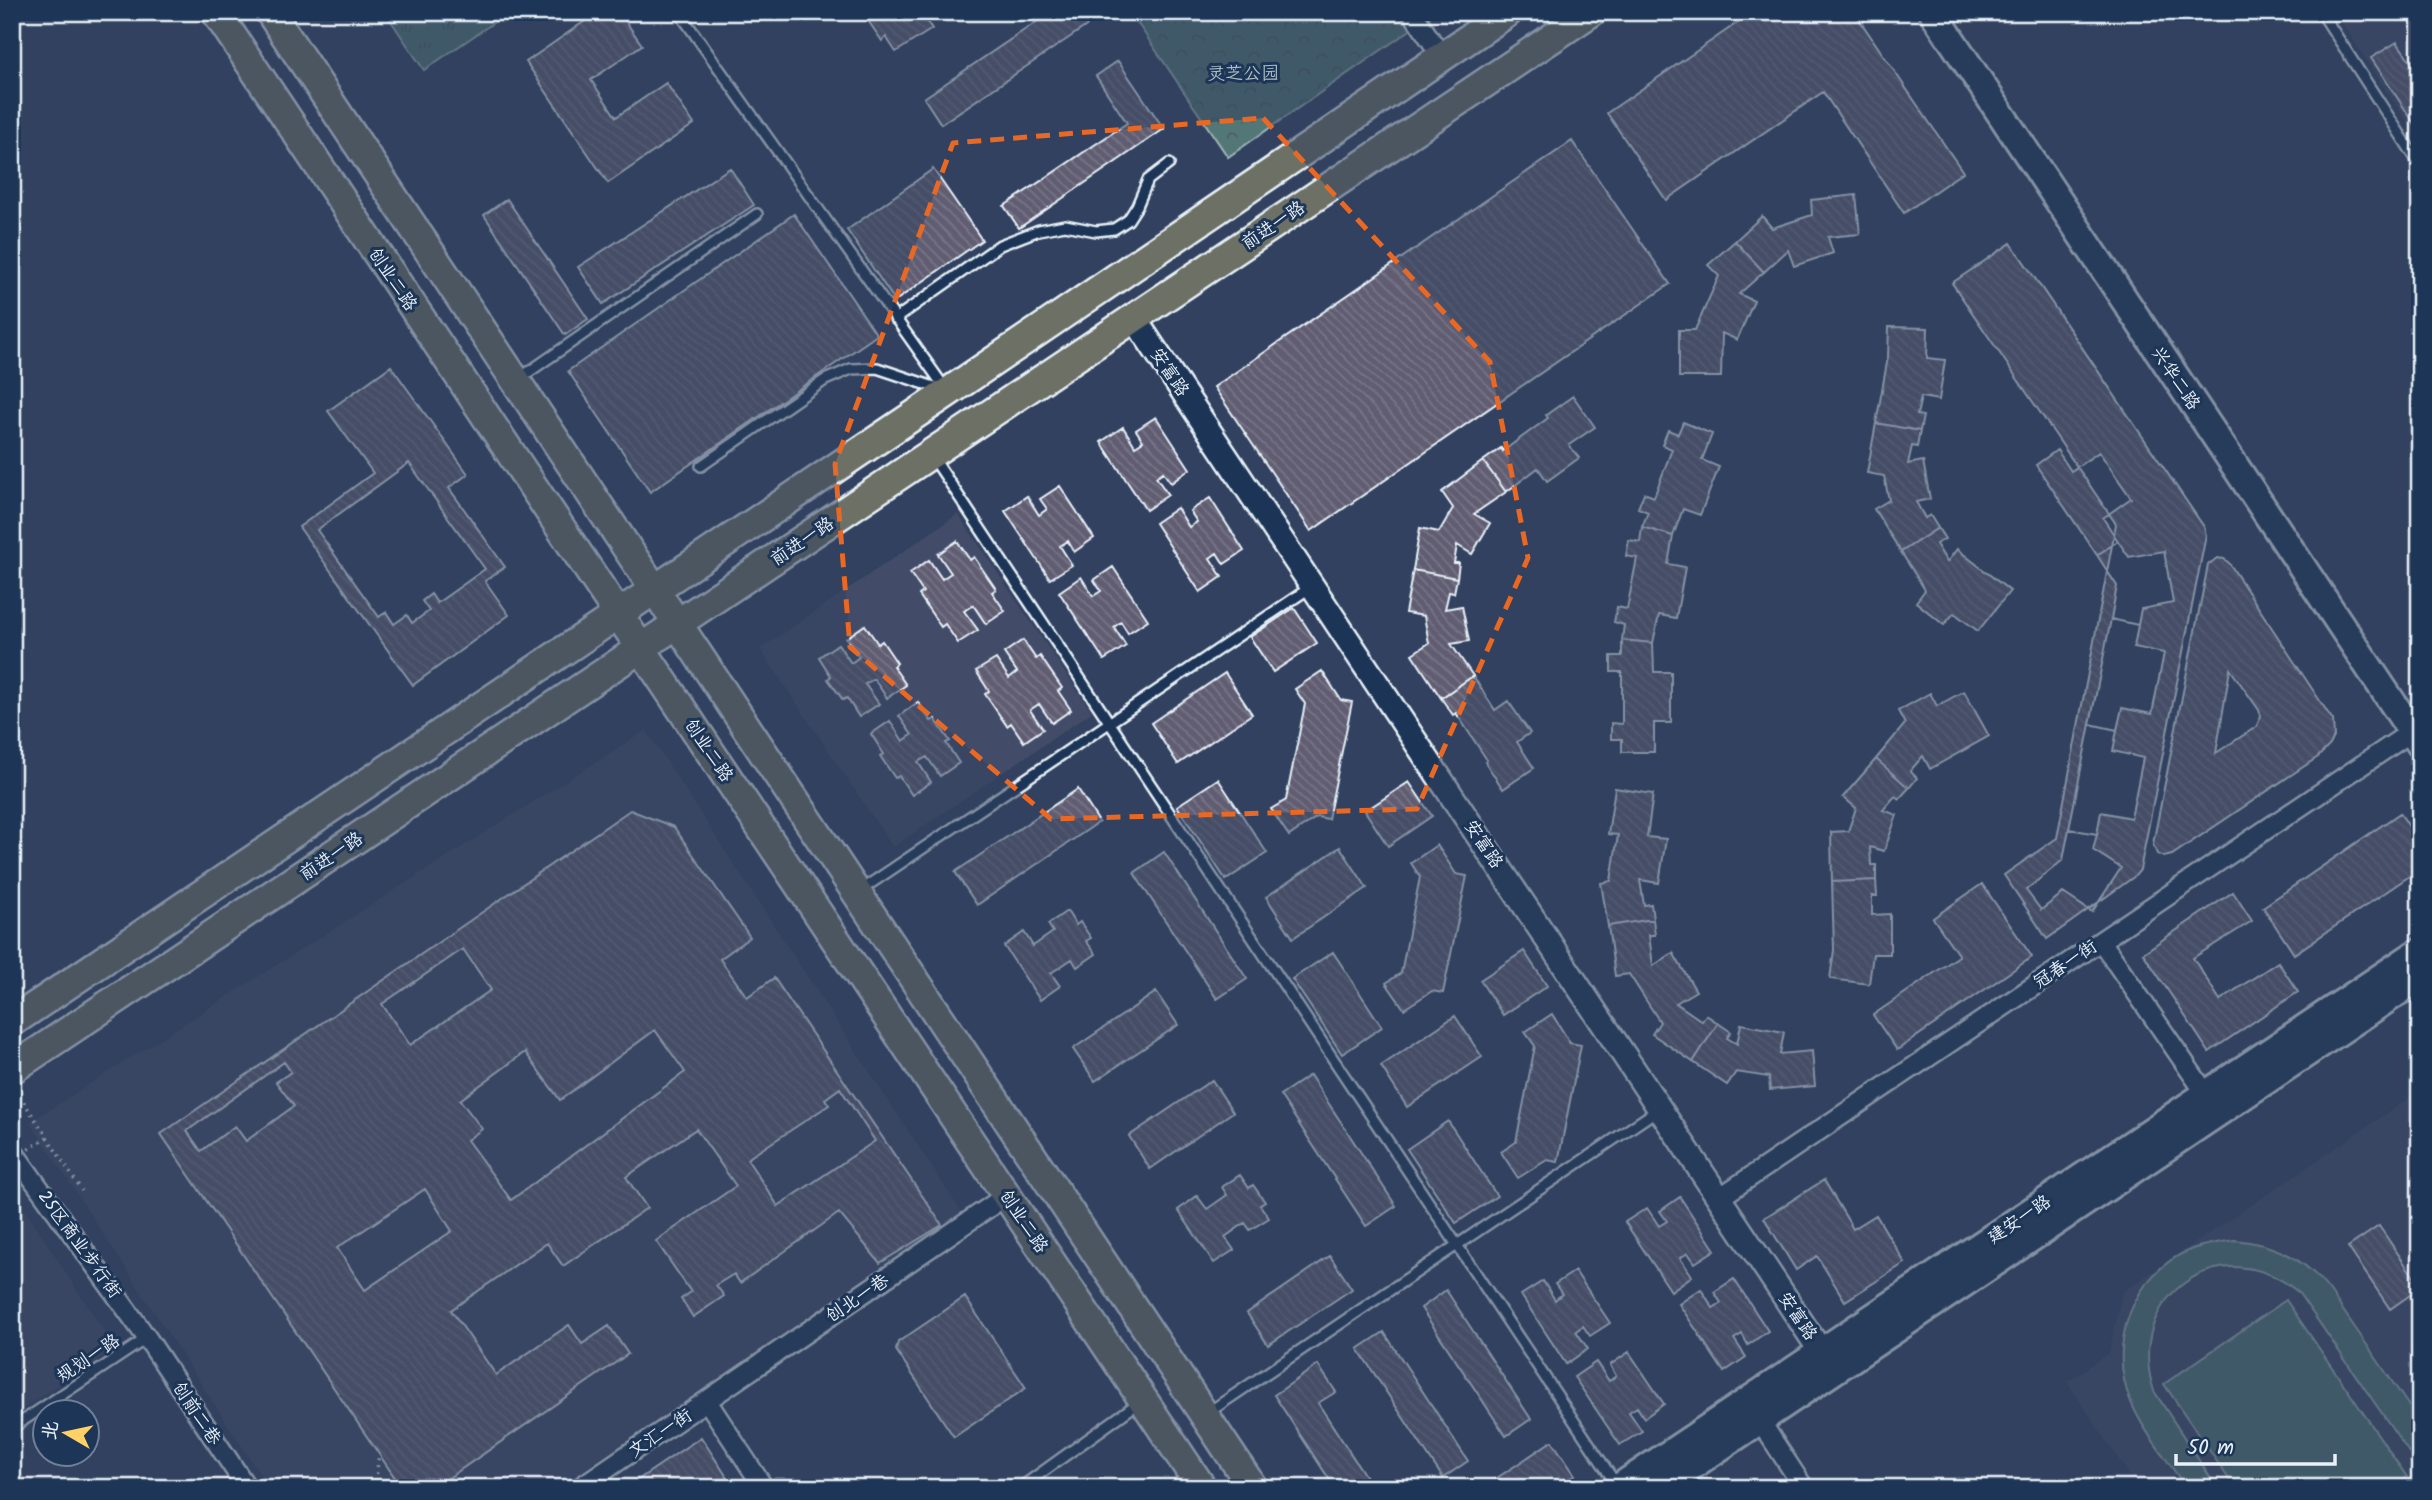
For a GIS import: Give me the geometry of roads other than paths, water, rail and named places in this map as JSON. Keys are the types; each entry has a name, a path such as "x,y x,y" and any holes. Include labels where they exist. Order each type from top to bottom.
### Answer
{"main road":[{"name":"创业二路","path":"216,12 1202,1488"},
{"path":"270,12 1253,1488"},
{"name":"前进一路","path":"12,1069 1591,12"},
{"name":"兴华二路","path":"1933,12 2416,738"},
{"path":"12,1022 945,395 1442,57 1501,14"},
{"path":"945,395 934,407 937,427 949,435 962,434"},
{"name":"建安一路","path":"1828,1361 2206,1094 2420,951"},
{"name":"建安一路","path":"1618,1488 1754,1411 2420,977"},
{"name":"建安一路","path":"1659,1488 1754,1411"}],"street":[{"path":"1412,12 1442,57"},
{"name":"安富路","path":"1134,318 1828,1361"},
{"name":"冠春一街","path":"1719,1198 2101,941 2416,738"},
{"path":"2101,941 2206,1094"},
{"name":"25区商业步行街","path":"12,1150 147,1338"},
{"name":"创北一巷","path":"707,1401 1007,1195"},
{"name":"创前二巷","path":"147,1338 247,1488"},
{"path":"707,1401 764,1488"},
{"name":"文汇一街","path":"579,1488 707,1401"},
{"path":"1754,1411 1804,1488"}],"lane":[{"path":"679,12 895,319 945,395"},
{"path":"2321,12 2420,165"},
{"path":"895,319 1000,245 1039,230 1065,225 1096,231 1114,229 1128,220 1148,180 1170,164"},
{"path":"516,381 757,214"},
{"path":"701,466 825,380 851,369 877,368 945,395"},
{"path":"931,454 1618,1488"},
{"path":"857,893 1312,586"},
{"path":"1204,1415 1660,1108"},
{"name":"规划一路","path":"12,1428 147,1338"},
{"path":"1020,1488 1143,1400"}],"park label":[{"name":"灵芝公园","path":"1243,73"}]}
